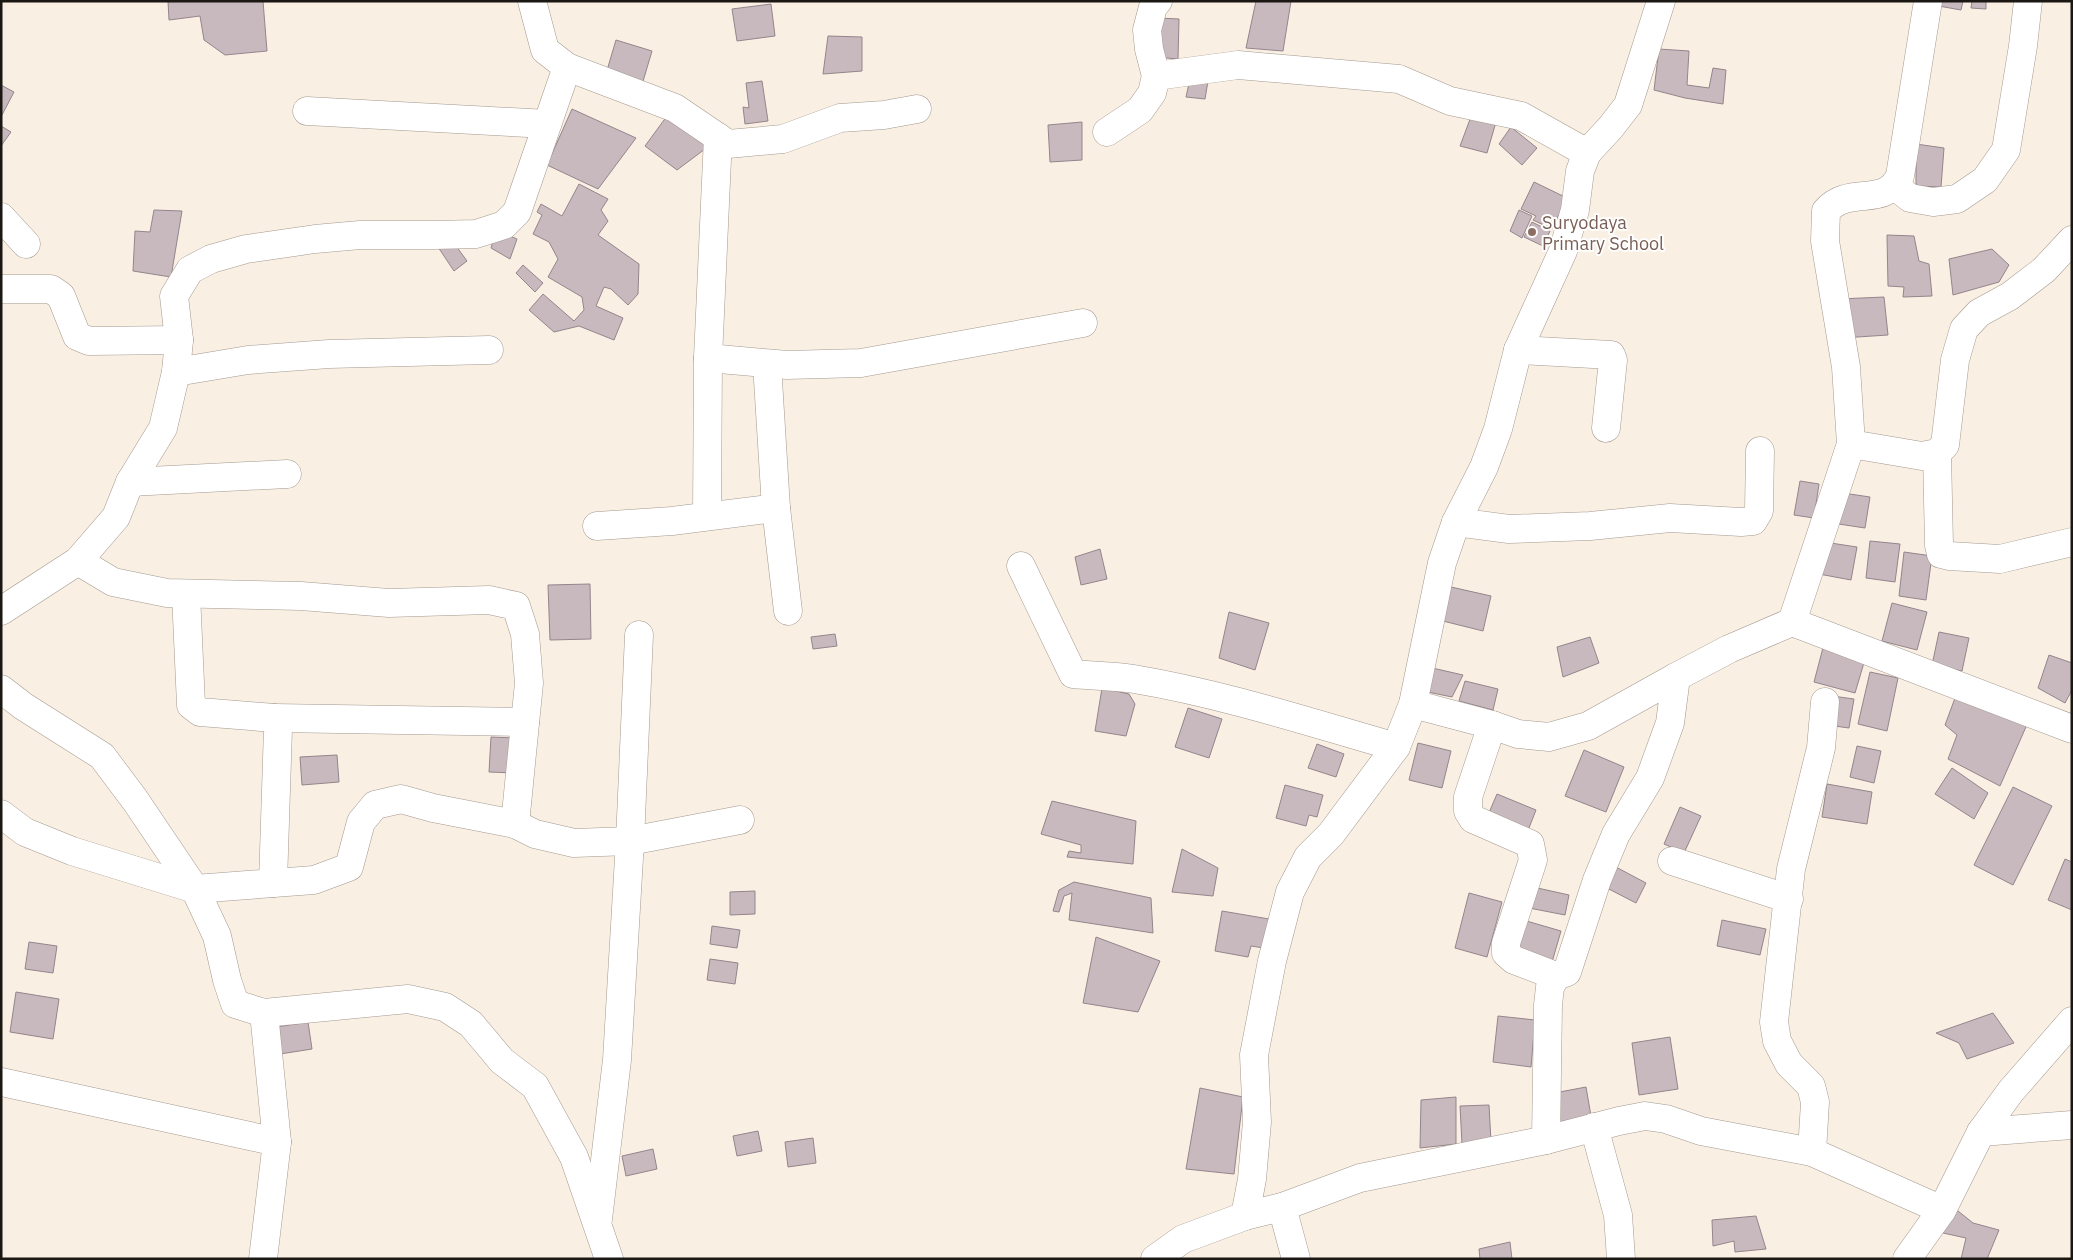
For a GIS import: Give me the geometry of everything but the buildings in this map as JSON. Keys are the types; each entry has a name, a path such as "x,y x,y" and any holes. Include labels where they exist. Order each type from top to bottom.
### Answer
{"street":[{"path":"532,1 545,50 567,67 675,108 728,144 783,139 840,118 884,115 917,109"},
{"path":"1107,132 1140,110 1152,93 1156,76 1149,49 1147,30 1153,7 1158,1"},
{"path":"1245,1216 1252,1179 1257,1122 1254,1055 1272,961 1290,892 1308,857 1331,834 1396,747 1413,704 1442,563 1456,522 1484,467 1498,429 1518,350 1563,251 1575,210 1580,171 1587,153 1628,105 1661,1"},
{"path":"1792,622 1851,444 1846,367 1825,242 1826,210 1833,202 1843,198 1886,193 1895,186 1900,176 1928,1"},
{"path":"1895,186 1910,198 1932,202 1957,199 1985,180 2006,150 2024,46 2028,1"},
{"path":"1156,76 1238,65 1399,79 1450,100 1521,116 1587,153"},
{"path":"1,611 78,561 116,517 130,482 163,428 176,372 179,340 174,296 190,270 211,259 246,249 314,239 360,235 434,236 476,234 504,225 517,212 567,67"},
{"path":"307,111 547,124"},
{"path":"708,516 708,358 718,137"},
{"path":"1,218 26,244"},
{"path":"1851,444 1922,456 1937,453 1945,445 1955,360 1964,329 1979,314 2010,296 2044,270 2072,240"},
{"path":"1,289 51,290 61,296 77,336 89,342 179,340"},
{"path":"708,358 787,366 861,363 1083,323"},
{"path":"176,372 248,360 329,354 489,350"},
{"path":"1518,350 1612,354 1606,428"},
{"path":"767,364 776,508 788,610"},
{"path":"1456,522 1509,529 1590,526 1670,518 1754,521 1759,511 1760,451"},
{"path":"1937,453 1938,546 1941,554 2000,559 2072,542"},
{"path":"130,482 287,474"},
{"path":"597,526 672,521 776,508"},
{"path":"78,561 113,582 167,593 301,596 389,604 489,600 516,606 525,634 528,683 515,824"},
{"path":"1021,566 1073,674 1132,679 1204,694 1266,709 1396,747"},
{"path":"186,594 191,706 200,712 274,718 525,722"},
{"path":"1413,704 1518,734 1549,737 1588,726 1729,649 1792,622 2072,729"},
{"path":"597,1225 617,1060 630,841 639,635"},
{"path":"1492,726 1468,796 1468,812 1472,819 1530,844 1533,860 1506,943 1506,953 1514,960 1556,976 1567,972 1597,880 1616,834 1650,778 1670,723 1676,677"},
{"path":"1,689 23,706 102,756 135,800 195,889 217,936 227,980 235,1004 264,1012 408,999 444,1007 471,1024 502,1061 535,1086 574,1157 609,1259"},
{"path":"1812,1152 1815,1102 1811,1086 1789,1064 1777,1040 1774,1022 1791,870 1821,748 1825,702"},
{"path":"273,883 278,728 274,718"},
{"path":"1,814 25,832 72,852 195,889 314,880 349,867 361,822 375,805 401,799 433,808 515,824 534,834 574,843 630,841 740,820"},
{"path":"1672,861 1789,899"},
{"path":"1546,1140 1548,1005 1550,987 1556,976"},
{"path":"263,1259 277,1142 264,1012"},
{"path":"1907,1259 1942,1210 1981,1132 2011,1091 2072,1021"},
{"path":"1,1082 277,1142"},
{"path":"1155,1259 1184,1239 1245,1216 1282,1207 1360,1178 1546,1140 1645,1116 1666,1119 1701,1131 1812,1152 1942,1210"},
{"path":"1981,1132 2072,1125"},
{"path":"1594,1127 1618,1215 1622,1259"},
{"path":"1282,1207 1296,1259"}],"place":[{"name":"Suryodaya Primary School","path":"1532,232"}]}
